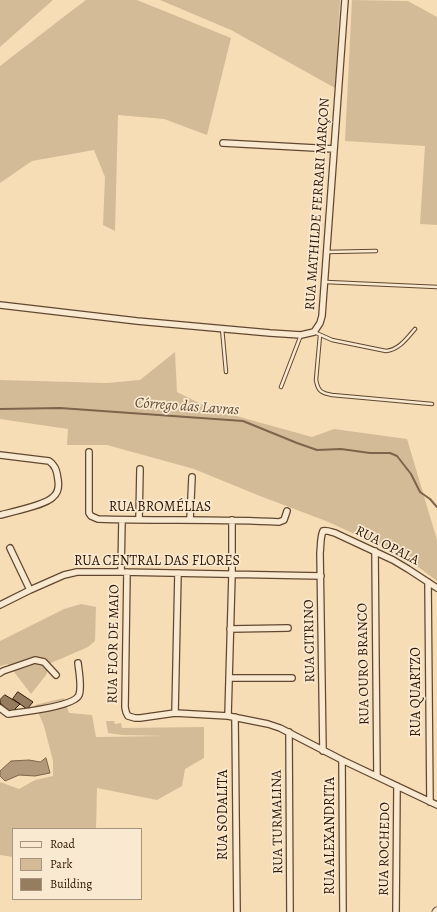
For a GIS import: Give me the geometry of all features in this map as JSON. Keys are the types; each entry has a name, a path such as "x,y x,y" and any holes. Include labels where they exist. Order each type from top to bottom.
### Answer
{"street":[{"name":"RUA MATHILDE FERRARI MARÇON","path":"314,332 320,323 322,316 346,0"},
{"path":"223,143 334,149"},
{"path":"0,304 222,328 301,335 314,332"},
{"name":"RUA BROMÉLIAS","path":"89,452 89,513 98,519 232,520 279,522 284,520 287,511"},
{"path":"0,455 50,461 56,469 58,483 58,488 53,498 37,505 0,515"},
{"path":"139,520 140,469"},
{"path":"190,520 192,477"},
{"name":"RUA FLOR DE MAIO","path":"122,520 126,712 128,716 135,718 175,713"},
{"path":"228,716 232,520"},
{"name":"RUA OPALA","path":"323,531 329,531 393,560 437,588"},
{"name":"RUA CITRINO","path":"323,531 321,540 323,751"},
{"path":"10,548 30,590"},
{"name":"RUA OURO BRANCO","path":"375,552 377,776"},
{"name":"RUA CENTRAL DAS FLORES","path":"0,605 64,575 77,572 321,576"},
{"path":"178,573 175,713 228,716 268,724 289,732 323,751 437,805"},
{"name":"RUA QUARTZO","path":"428,582 430,802"},
{"path":"230,628 288,628"},
{"path":"0,673 35,660 44,662 56,676"},
{"path":"0,708 8,714 56,706 74,701 79,695 80,686 78,663"},
{"path":"229,678 292,678"},
{"name":"RUA SODALITA","path":"235,717 237,912"},
{"name":"RUA TURMALINA","path":"289,732 290,912"},
{"name":"RUA ALEXANDRITA","path":"342,760 343,912"},
{"name":"RUA ROCHEDO","path":"396,912 397,786"}],"lane":[{"path":"327,252 376,251"},
{"path":"325,282 437,287"},
{"path":"222,328 226,372"},
{"path":"314,332 332,340 391,351 415,329"},
{"path":"281,387 301,335"},
{"path":"320,335 316,380 317,386 324,393 339,396 432,404"}],"green space":[{"path":"0,0 53,0 0,47"},
{"path":"86,0 137,0 231,38 207,135 164,119 118,115 115,231 103,225 105,177 94,150 32,161 0,183 0,66"},
{"path":"160,0 340,0 335,88 231,30"},
{"path":"352,0 408,1 437,17 437,225 420,224 425,146 345,141"},
{"path":"175,352 177,392 211,409 312,437 334,429 407,439 437,540 437,581 405,557 326,521 194,469 107,445 67,445 68,429 0,419 0,380 107,383 140,380"},
{"path":"81,604 96,607 95,641 88,647 51,663 46,675 31,694 8,664 0,666 0,641 64,609"},
{"path":"64,698 69,713 92,715 96,737 166,736 122,735 108,733 106,721 114,721 115,724 121,723 122,728 204,727 204,758 185,769 182,786 157,800 97,788 96,828 12,828 12,857 0,855 0,782 19,789 35,780 53,776 53,761 44,726 35,705"}],"shaded area":[{"path":"46,758 50,773 35,776 19,775 5,781 0,776 0,771 11,761 29,760 40,762"}],"building":[{"path":"18,692 33,702 27,709 13,699"},
{"path":"5,695 20,704 11,713 0,703 0,700"}],"waterway":[{"name":"Córrego das Lavras","path":"0,409 60,408 243,421 317,450 341,449 370,453 390,453 397,456 411,474 420,492 430,499 437,507"}]}
